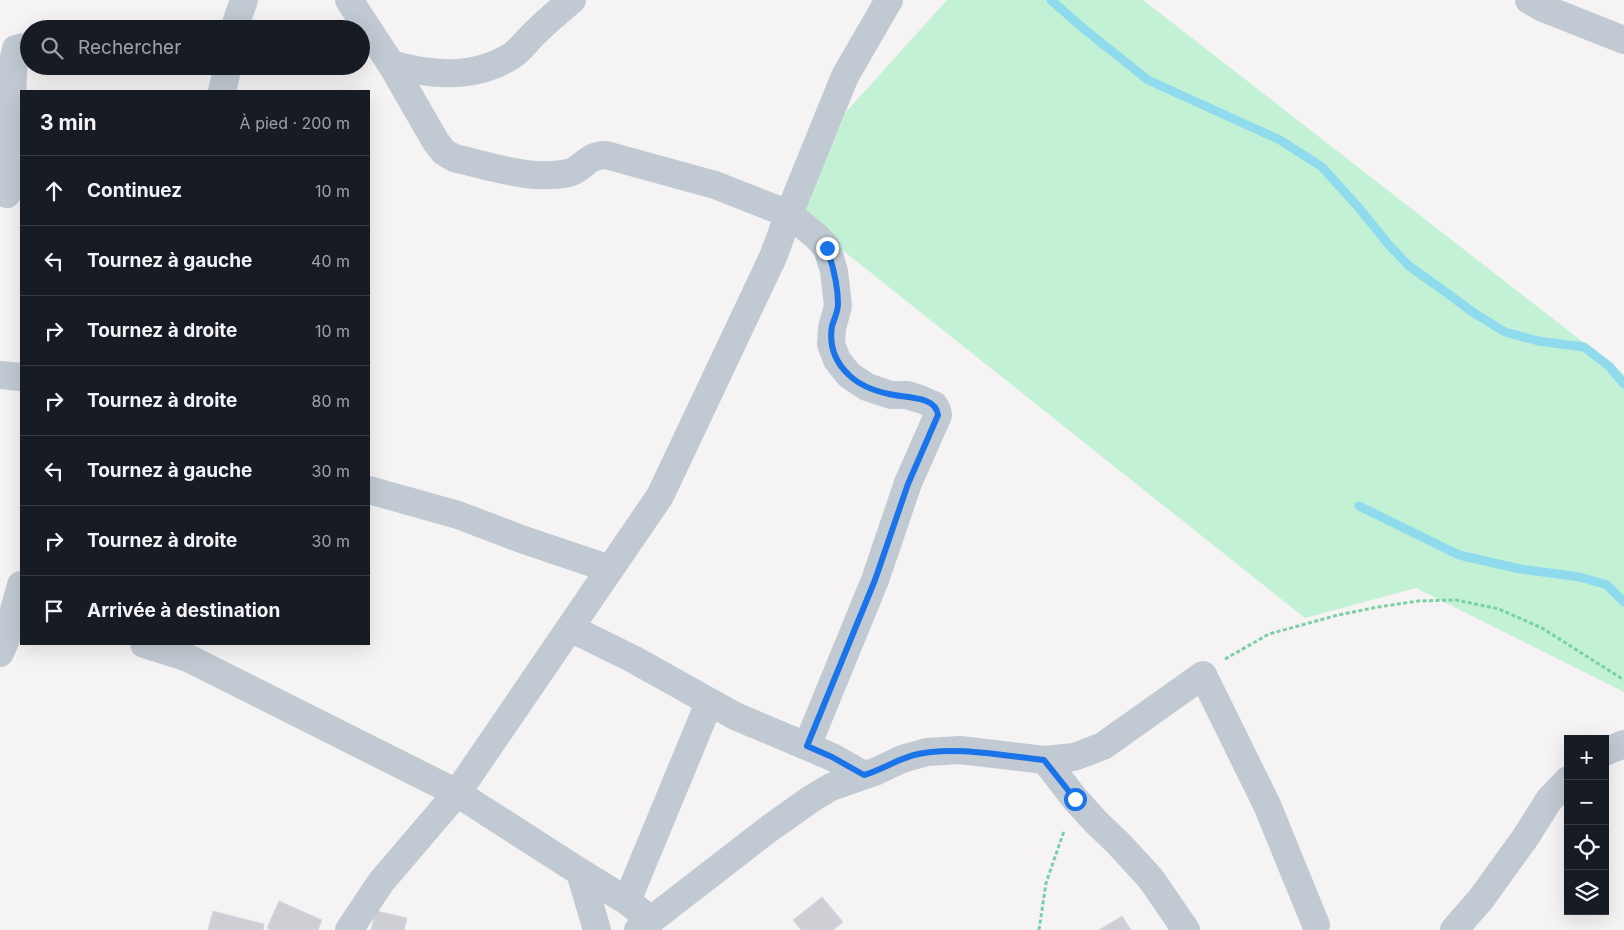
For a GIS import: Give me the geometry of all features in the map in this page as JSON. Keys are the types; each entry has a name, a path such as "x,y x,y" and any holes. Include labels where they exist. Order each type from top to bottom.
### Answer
{"street":[{"path":"237,20 244,0"},
{"path":"349,0 362,20"},
{"path":"391,64 413,71 447,74 479,71 514,54 550,17 572,0"},
{"path":"349,930 381,882 457,793 660,496 773,257 845,76 889,0"},
{"path":"1529,0 1543,8 1624,40"},
{"path":"370,32 391,64 436,142 444,152 454,158 528,174 552,176 572,172 593,156 606,155 715,186 789,214 816,236 827,248 834,271 838,306 832,328 831,344 837,360 849,375 867,387 891,395 907,395 920,399 934,406 937,410 938,415 908,484 875,580 807,746"},
{"path":"9,195 14,57 16,49 20,48"},
{"path":"222,90 226,75"},
{"path":"0,375 20,378"},
{"path":"370,490 458,515 610,569"},
{"path":"0,653 6,638 14,600"},
{"path":"570,628 633,659 735,716 832,757 864,775"},
{"path":"147,645 188,658 457,793 627,901 651,926 679,898 770,828 831,787 877,771 902,759 927,752 960,750 1044,760 1074,757 1103,746 1203,675 1268,805 1316,925"},
{"path":"627,901 709,702"},
{"path":"1609,750 1624,744"},
{"path":"1044,760 1075,799 1151,879 1186,930"},
{"path":"1454,930 1481,899 1525,838 1548,800 1564,784"},
{"path":"580,872 597,930"}],"path":[{"path":"1203,675 1231,655 1269,634 1338,615 1378,607 1418,601 1456,600 1500,610 1542,628 1624,680"},
{"path":"1039,930 1046,883 1075,799"}],"green space":[{"path":"947,0 1143,0 1624,374 1624,692 1416,588 1305,618 802,218 846,112"}],"building":[{"path":"822,897 843,922 833,930 801,930 793,920"},
{"path":"279,901 322,920 318,930 271,930 267,928"},
{"path":"213,911 264,924 263,930 208,930"},
{"path":"376,911 407,918 404,930 371,930"},
{"path":"1122,916 1131,930 1099,930"}],"waterway":[{"path":"1051,0 1148,80 1280,140 1322,167 1409,266 1474,313 1505,332 1538,341 1584,347 1609,366 1624,384"},
{"path":"1359,506 1459,555 1520,569 1580,577 1607,585 1624,602"}],"route":[{"path":"827,248 834,271 838,306 832,328 831,344 837,360 849,375 867,387 891,395 907,395 920,399 934,406 938,415 908,484 875,580 807,746 832,757 864,775 902,759 927,752 960,750 1044,760 1075,799"}]}
